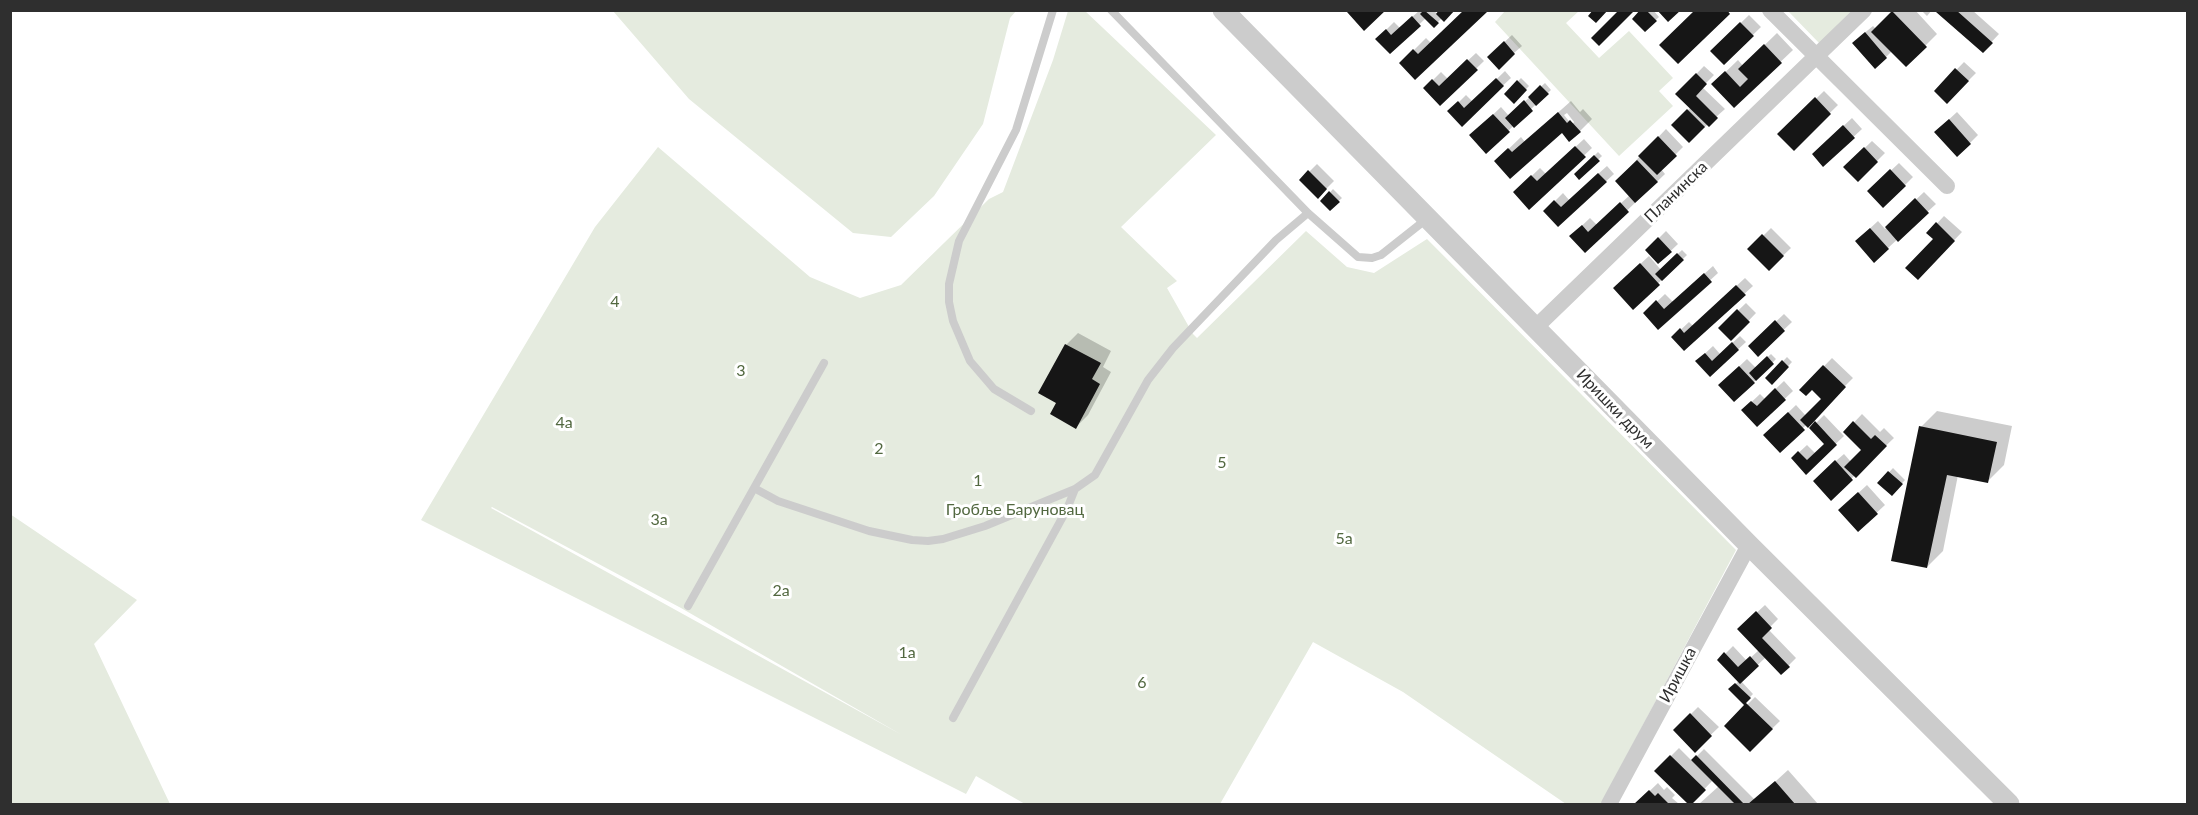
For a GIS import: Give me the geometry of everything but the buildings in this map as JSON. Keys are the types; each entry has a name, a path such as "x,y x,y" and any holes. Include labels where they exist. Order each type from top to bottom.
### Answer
{"street":[{"name":"Иришки друм","path":"1223,10 1749,546 2009,804"},
{"path":"1770,10 1947,186"},
{"name":"Планинска","path":"1536,327 1864,10"},
{"name":"Иришка","path":"1609,804 1749,546"}],"lane":[{"path":"1030,411 994,389 970,361 953,321 949,303 950,284 959,241 1016,130 1053,10"},
{"path":"1111,10 1308,213 1358,257 1372,258 1382,255 1425,217"},
{"path":"754,488 778,501 869,531 928,541 958,535 985,526 1075,489 1095,475 1148,380 1173,348 1276,240 1308,213"},
{"path":"688,606 824,363"},
{"path":"953,718 1067,509 1075,489"}],"green space":[{"name":"Гробље Баруновац","path":"1084,10 1216,135 1121,227 1177,281 1167,288 1197,338 1306,231 1347,267 1374,273 1427,239 1736,550 1601,804 1566,804 1403,692 1313,642 1220,804 1025,804 976,776 966,794 421,520 595,227 658,147 810,277 860,298 901,285 989,199 1003,192 1053,60 1068,11","holes":["491,508 681,608 902,735"]},
{"path":"613,11 1016,11 1010,18 983,124 934,196 891,237 853,233 689,99"},
{"path":"1505,11 1579,11 1566,23 1599,58 1629,31 1673,78 1659,91 1673,106 1619,156 1495,22"},
{"path":"1788,11 1855,11 1820,44"},
{"path":"10,514 137,600 94,644 170,804 11,804"}],"park label":[{"name":"4","path":"615,302"},
{"name":"3","path":"741,371"},
{"name":"4a","path":"564,423"},
{"name":"2","path":"879,449"},
{"name":"5","path":"1222,463"},
{"name":"1","path":"978,481"},
{"name":"3a","path":"659,520"},
{"name":"5a","path":"1344,539"},
{"name":"2a","path":"781,591"},
{"name":"1a","path":"907,653"},
{"name":"6","path":"1142,683"}]}
